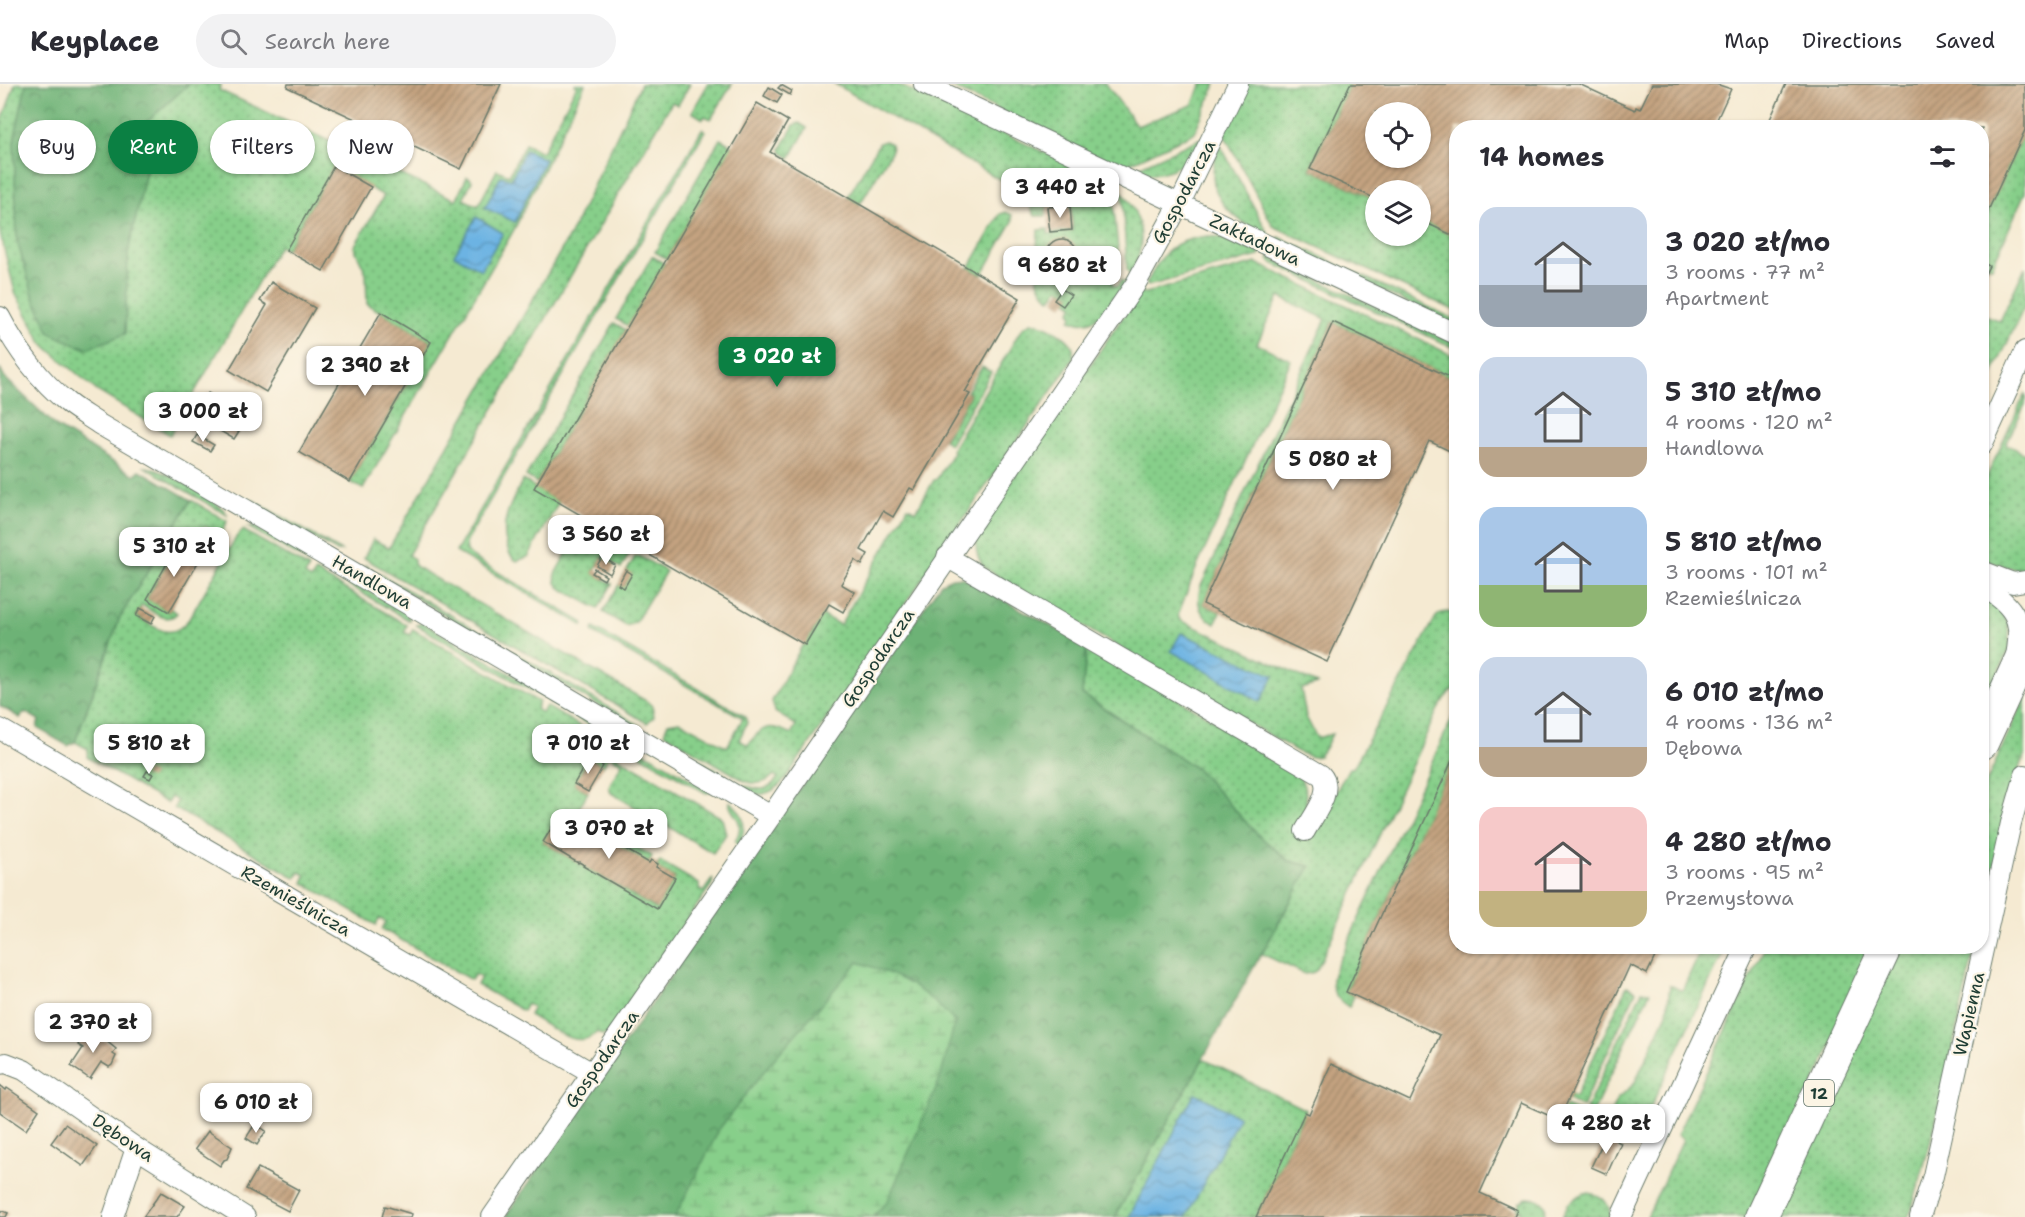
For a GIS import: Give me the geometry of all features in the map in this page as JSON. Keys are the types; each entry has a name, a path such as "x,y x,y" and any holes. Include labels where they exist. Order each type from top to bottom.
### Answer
{"main road":[{"path":"1989,728 2025,650"},
{"name":"12","path":"1761,1217 1883,954"}],"street":[{"name":"Zakładowa","path":"924,84 1449,331"},
{"name":"Gospodarcza","path":"492,1217 771,816 947,556 1135,285 1179,205 1238,84"},
{"name":"Handlowa","path":"0,317 37,372 66,402 99,424 771,816"},
{"path":"1989,430 2025,351"},
{"path":"947,556 1321,774 1325,781 1326,791 1305,831"},
{"path":"1989,574 2016,588 2025,610"},
{"path":"1989,586 2016,588"},
{"path":"2011,679 2019,630 2015,616 2016,588"},
{"name":"Rzemieślnicza","path":"0,729 592,1073"},
{"name":"Wapienna","path":"1989,924 2025,775"},
{"path":"1621,1217 1743,954"},
{"name":"Wapienna","path":"1920,1217 1933,1176 1982,954"},
{"name":"Dębowa","path":"0,1064 6,1063 24,1070 136,1148 245,1217"},
{"path":"113,1217 136,1148"}],"green space":[{"path":"15,84 221,84 219,90 284,120 210,120 210,174 315,174 315,135 327,140 327,174 329,174 286,250 279,246 170,435 97,391 42,343 15,292 0,233 1,124"},
{"path":"26,84 189,84 149,120 108,120 108,174 145,174 128,253 125,334 86,349 50,333 34,298 17,241 14,141 18,122 18,174 96,174 96,120 18,120"},
{"path":"575,84 585,84 515,228 363,489 350,482 431,342 367,304 366,273 354,247 384,196 347,174 400,174 456,200 467,177 472,181 463,199 478,206 497,170 509,175 525,144 542,152 576,87"},
{"path":"641,84 690,84 678,105 672,102 408,555 414,559 414,564 418,568 648,702 652,706 654,716 647,723 364,558 373,539 389,548 570,235"},
{"path":"708,84 732,84 711,119 705,116 703,119 692,112"},
{"path":"835,84 897,84 1080,169 1085,183 1113,198 1120,269 1111,284 1117,287 1121,281 1125,283 1109,306 1103,313 1088,322 1070,320 1073,315 1070,312 1074,306 1067,301 1070,295 1059,288 1051,299 1044,293 1037,277 1038,230 1048,229 1048,234 1073,231 1071,204 1046,206 1046,216 1035,216 1027,200 1016,189"},
{"path":"945,84 1106,84 1137,126 1192,105 1202,84 1216,84 1194,133 1128,164 1123,169"},
{"path":"1247,84 1350,84 1310,169 1365,194 1365,246 1431,246 1431,225 1449,234 1449,308 1273,226 1223,136"},
{"path":"799,123 807,128 790,158 782,153 781,149 794,125"},
{"path":"702,129 705,131 466,542 467,552 472,557 584,623 583,626 456,552"},
{"path":"2025,130 2025,192 1992,267 1989,266 1989,209"},
{"path":"1201,138 1191,156 1174,168 1154,174 1133,171 1134,169"},
{"path":"720,139 733,146 667,259 655,252"},
{"path":"885,141 891,144 892,150 860,204 848,197 879,143"},
{"path":"1219,146 1269,235 1268,237 1230,212 1216,191 1213,178 1214,163"},
{"path":"1122,192 1135,212 1141,232 1139,253 1130,274 1127,270"},
{"path":"1006,212 1012,215 1013,221 982,275 969,268 1000,214"},
{"path":"1208,236 1223,238 1260,253 1259,256 1148,286 1146,284 1169,250 1184,241"},
{"path":"1279,237 1449,317 1449,322 1277,242"},
{"path":"652,256 665,264 628,326 616,319"},
{"path":"1269,257 1449,341 1449,346 1270,262"},
{"path":"1256,263 1449,354 1449,377 1333,322 1203,604 1220,612 1215,624 1200,609 1200,588 1326,319 1279,297 1257,344 1291,360 1195,571 1178,615 1180,620 1317,684 1301,689 1306,717 1317,738 1332,734 1319,756 1312,757 1300,753 986,569 977,554 980,526 1140,292 1146,293"},
{"path":"2025,267 2025,305 1989,382 1989,317 2000,321"},
{"path":"614,323 626,330 537,483 526,476"},
{"path":"1031,323 1048,328 1067,339 1073,348 1073,359 784,781 767,793 751,793 738,786 767,788 778,778 774,775 761,783 745,781 664,733 668,723 679,721 727,747 743,718 592,632 594,628 745,716 747,723 739,740 748,745 758,733 767,728 777,728 791,734 796,725 775,712 772,701 803,644 805,645 822,615 840,625 908,507 916,511 953,452 952,449 1019,333"},
{"path":"982,367 991,372 950,444 944,440 970,395 967,392"},
{"path":"0,368 5,378 57,427 134,475 140,470 191,500 120,617 75,742 68,746 37,728 39,720 25,712 20,718 0,706"},
{"path":"2025,394 2025,404 2006,444 2025,454 2025,573 2017,574 2017,568 1989,561 1989,472"},
{"path":"145,467 189,486 214,502 227,515"},
{"path":"523,480 559,502 528,557 517,561 509,551 505,528 508,512"},
{"path":"191,500 227,521 221,535 205,526 196,543 191,541 186,549 178,545 147,598 169,612 171,609 177,613 169,618 164,617 142,605 136,616 156,628 163,631 176,630 189,619 237,536 243,530 309,568 305,575 311,579 316,572 407,625 404,632 410,635 413,629 539,702 536,709 542,713 546,706 614,746 611,753 722,818 726,834 713,853 611,793 609,786 622,763 609,756 603,766 590,758 574,784 588,792 573,819 561,812 543,842 656,909 675,878 657,868 660,861 699,884 699,889 703,892 713,878 712,884 608,1034 602,1035 597,1032 581,1040 563,1035 529,1015 533,1007 527,1004 523,1011 477,985 481,977 475,974 471,980 382,929 386,922 379,918 376,925 303,883 306,875 300,872 296,878 174,808 177,801 171,797 167,803 87,757 88,749 75,742 120,617"},
{"path":"254,501 341,551 336,551 257,506"},
{"path":"585,520 590,522 588,526 629,549 630,553 621,568 602,557 593,573 612,584 598,609 560,588 556,583 555,574"},
{"path":"248,527 256,527 309,557 311,564"},
{"path":"639,556 666,571 635,623 626,626 603,612 635,557"},
{"path":"365,565 641,726 633,726 367,569"},
{"path":"325,566 408,614 410,621 318,568"},
{"path":"962,577 1087,646 1082,694 1197,769 1257,834 1289,861 1310,866 1115,1217 505,1217 941,583"},
{"path":"1989,601 2000,609 2008,624 2010,646 1989,695"},
{"path":"1449,612 1449,693 1438,709 1317,969 1305,974 1262,954 1310,866 1289,861 1257,834 1197,769 1082,694 1087,646 1294,767 1300,776 1307,800 1296,834 1309,841 1349,768 1353,768 1436,617 1441,613"},
{"path":"423,623 540,691 542,697 416,625"},
{"path":"2025,697 2025,754 2014,785 1989,889 1989,777"},
{"path":"555,700 713,792 706,793 549,702"},
{"path":"1449,725 1449,767 1346,992 1354,996 1349,1007 1335,994 1332,985 1333,974"},
{"path":"665,740 724,774 726,779 669,746"},
{"path":"729,801 742,816 744,827 739,845 735,842 740,827 739,822"},
{"path":"606,830 652,856 648,863 603,836"},
{"path":"1699,954 1723,954 1645,1119 1632,1117 1620,1143 1606,1136 1613,1122 1608,1119 1617,1099 1634,1084 1667,1013 1670,985 1682,991"},
{"path":"1762,954 1873,954 1753,1217 1647,1217 1683,1139 1677,1135"},
{"path":"1898,954 1973,954 1935,1125 1908,1217 1774,1217"},
{"path":"858,962 911,985 933,1001 955,1022 940,1079 888,1200 873,1217 675,1217 720,1128 768,1066"},
{"path":"1627,986 1636,991 1582,1107 1568,1100 1570,1095 1575,1097"},
{"path":"1642,991 1650,992 1593,1112 1586,1109"},
{"path":"1203,1059 1306,1110 1256,1217 1115,1217"},
{"path":"1565,1106 1591,1117 1585,1129 1573,1132 1564,1127 1559,1120"},
{"path":"1583,1193 1594,1194 1603,1199 1611,1217 1562,1217 1568,1204"},
{"path":"1533,1198 1544,1204 1546,1207 1544,1217 1520,1217 1522,1212 1517,1210 1520,1202"}],"water":[{"path":"525,150 545,159 515,222 485,208 501,176 511,180"},
{"path":"476,217 503,233 481,270 454,255"},
{"path":"1181,633 1274,676 1260,702 1171,651"},
{"path":"1195,1093 1239,1117 1186,1217 1129,1217"}],"building":[{"path":"288,84 501,84 461,169 414,147 414,120 357,120 287,87"},
{"path":"1350,84 1579,84 1635,110 1636,107 1640,109 1652,84 1716,84 1731,89 1717,120 1449,120 1449,234 1431,225 1431,180 1365,180 1365,194 1310,169"},
{"path":"1786,84 2025,84 2025,130 1989,209 1989,120 1770,120"},
{"path":"781,85 792,91 790,95 778,88"},
{"path":"769,87 782,95 777,103 764,96"},
{"path":"757,103 788,121 770,152 1020,298 965,392 970,394 914,490 910,488 893,517 883,511 861,550 868,554 862,565 855,560 841,584 855,592 843,612 829,604 805,645 534,488"},
{"path":"329,174 348,174 371,187 323,271 286,250"},
{"path":"1070,206 1072,230 1050,232 1047,207"},
{"path":"1062,239 1073,244 1078,255 1073,266 1062,271 1051,266 1046,255 1051,244"},
{"path":"271,282 315,308 266,392 229,370 267,305 260,301"},
{"path":"1062,289 1071,295 1063,306 1054,300"},
{"path":"381,312 431,342 350,482 299,452"},
{"path":"1333,322 1449,377 1449,451 1429,441 1327,662 1203,604"},
{"path":"208,393 248,417 234,439 194,416"},
{"path":"197,435 214,445 210,451 193,442"},
{"path":"178,544 201,557 169,612 147,599"},
{"path":"602,557 615,565 610,574 597,566"},
{"path":"595,569 606,576 604,580 592,573"},
{"path":"626,570 632,574 624,588 618,585"},
{"path":"140,608 155,616 151,624 136,616"},
{"path":"589,758 603,766 588,792 574,784"},
{"path":"1449,767 1449,954 1656,954 1647,974 1630,965 1559,1120 1521,1103 1480,1193 1517,1210 1514,1217 1256,1217 1305,1112 1309,1114 1331,1064 1410,1101 1440,1035 1346,992"},
{"path":"147,771 153,774 150,779 144,776"},
{"path":"561,812 596,832 595,834 603,836 649,863 651,860 658,864 656,867 675,878 657,909 543,842"},
{"path":"88,1030 116,1049 112,1065 109,1067 101,1062 90,1079 71,1066 83,1048 78,1045"},
{"path":"0,1085 39,1110 26,1130 0,1112"},
{"path":"65,1124 97,1146 83,1166 51,1143"},
{"path":"255,1124 266,1131 257,1145 246,1138"},
{"path":"208,1131 232,1147 227,1159 220,1166 195,1149"},
{"path":"1606,1136 1621,1143 1607,1174 1591,1167"},
{"path":"258,1168 299,1190 288,1211 246,1189"},
{"path":"161,1192 185,1206 177,1217 143,1217"},
{"path":"385,1206 412,1214 411,1217 382,1217"},
{"path":"0,1210 8,1213 6,1217 0,1217"}]}
